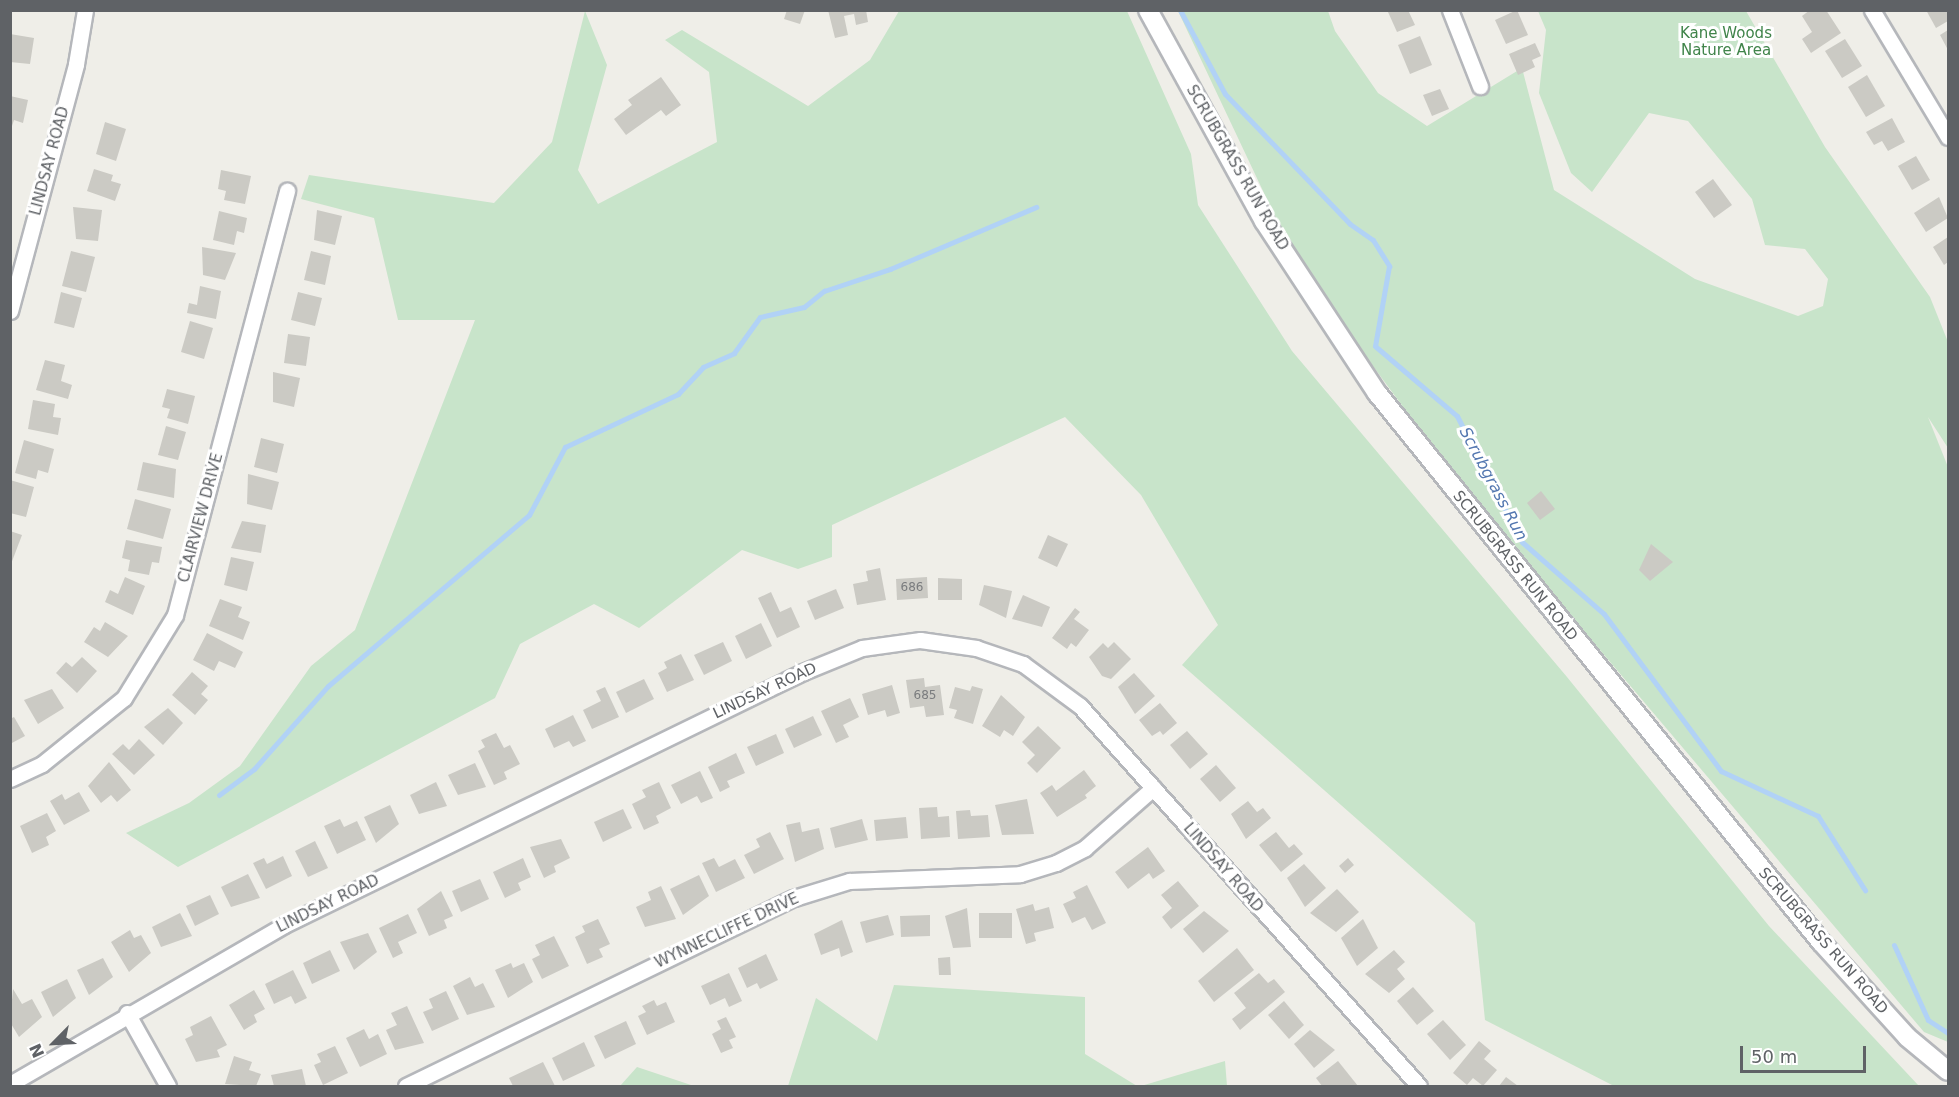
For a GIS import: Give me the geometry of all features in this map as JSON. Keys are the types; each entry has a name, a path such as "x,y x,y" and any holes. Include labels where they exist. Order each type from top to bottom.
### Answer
{"street":[{"name":"LINDSAY ROAD","path":"10,311 86,10"},
{"name":"SCRUBGRASS RUN ROAD","path":"1149,10 1264,221 1377,393 1821,942 1907,1037 1948,1071"},
{"path":"1450,10 1480,86"},
{"path":"1872,10 1948,136"},
{"name":"CLAIRVIEW DRIVE","path":"10,779 42,764 124,698 175,615 288,191"},
{"name":"LINDSAY ROAD","path":"10,1084 127,1013 284,925 793,677 862,648 920,640 976,648 1023,664 1080,706 1419,1086"},
{"name":"WYNNECLIFFE DRIVE","path":"406,1086 794,898 849,881 1020,874 1056,863 1085,848 1153,788"},
{"path":"127,1013 168,1086"}],"green space":[{"path":"585,11 607,65 578,170 598,204 717,142 709,72 665,40 682,30 808,106 870,60 899,11 1127,11 1191,154 1198,205 1292,351 1567,677 1769,926 1919,1086 1614,1086 1485,1020 1475,923 1182,665 1218,625 1141,495 1065,417 832,525 832,557 798,569 742,550 639,628 594,604 520,644 495,698 178,867 126,833 189,803 240,766 311,666 355,630 475,320 398,320 374,218 301,199 309,175 494,203 552,142"},
{"name":"Kane Woods Nature Area","path":"1178,11 1328,11 1335,31 1378,93 1427,126 1522,68 1554,190 1695,279 1798,316 1823,306 1828,279 1805,249 1765,245 1752,199 1688,121 1649,113 1592,192 1571,173 1539,93 1546,30 1538,11 1746,11 1825,147 1930,297 1948,342 1948,448 1928,417 1948,467 1948,1042 1924,1032 1465,491 1297,263"},
{"path":"894,985 1085,997 1085,1054 1137,1086 788,1086 816,998 877,1041"},
{"path":"1225,1061 1227,1086 1141,1086"},
{"path":"637,1067 694,1086 620,1086"}],"building":[{"path":"787,10 805,10 800,24 784,19"},
{"path":"828,10 866,10 868,22 856,25 854,14 844,16 848,35 835,38"},
{"path":"1408,10 1415,25 1397,32 1388,12"},
{"path":"1517,10 1528,35 1506,44 1495,20"},
{"path":"1810,10 1826,10 1841,33 1811,53 1802,39 1812,32 1802,16"},
{"path":"1926,10 1947,10 1948,21 1936,28"},
{"path":"1948,30 1948,50 1940,35"},
{"path":"10,34 34,38 30,64 10,62"},
{"path":"1420,36 1432,65 1410,74 1398,45"},
{"path":"1845,39 1862,66 1842,78 1825,51"},
{"path":"1535,43 1541,56 1532,60 1535,67 1518,75 1509,54"},
{"path":"1867,75 1885,106 1866,117 1848,87"},
{"path":"661,77 681,105 666,116 661,110 626,135 614,119 632,105 628,100"},
{"path":"1440,89 1449,109 1432,116 1423,95"},
{"path":"10,96 28,100 23,123 14,120 11,129"},
{"path":"1892,118 1905,142 1888,151 1882,141 1874,145 1866,132"},
{"path":"105,122 126,129 116,161 96,154"},
{"path":"1916,156 1930,180 1912,190 1898,166"},
{"path":"94,169 113,175 111,181 121,184 115,201 87,191"},
{"path":"221,170 251,176 245,204 224,200 226,191 218,189"},
{"path":"1713,179 1732,205 1714,218 1695,192"},
{"path":"1939,197 1948,218 1926,232 1914,213"},
{"path":"73,207 102,210 98,241 76,239"},
{"path":"317,210 342,216 335,245 314,240"},
{"path":"219,211 247,218 244,233 237,231 234,245 213,240"},
{"path":"1948,237 1948,262 1944,265 1933,247"},
{"path":"202,247 236,253 225,280 203,275"},
{"path":"71,251 95,257 86,292 62,286"},
{"path":"311,251 331,256 325,285 304,280"},
{"path":"200,286 221,291 216,319 187,313 189,303 197,305"},
{"path":"61,292 82,298 74,328 54,323"},
{"path":"298,292 322,298 315,326 291,320"},
{"path":"190,321 213,328 204,359 181,352"},
{"path":"288,334 310,337 306,366 284,363"},
{"path":"45,360 65,365 61,381 72,385 68,399 36,390"},
{"path":"273,372 300,378 294,407 273,402"},
{"path":"167,389 195,396 188,424 167,418 170,409 162,407"},
{"path":"33,400 55,404 53,417 61,418 58,435 28,429"},
{"path":"166,426 186,432 178,460 158,455"},
{"path":"261,438 284,444 277,473 254,467"},
{"path":"24,440 54,449 48,473 38,470 36,479 15,473"},
{"path":"143,462 176,469 174,498 137,490"},
{"path":"248,474 279,482 272,510 247,504"},
{"path":"10,480 34,487 26,517 10,513"},
{"path":"1541,491 1555,509 1540,520 1527,503"},
{"path":"135,499 171,509 163,539 127,529"},
{"path":"242,521 266,525 261,553 231,548"},
{"path":"10,531 22,535 11,564 10,564"},
{"path":"1048,535 1068,544 1057,567 1038,558"},
{"path":"126,540 162,547 159,563 152,562 149,575 128,571 130,560 122,558"},
{"path":"1651,544 1673,562 1650,581 1639,570"},
{"path":"231,557 254,562 247,591 224,585"},
{"path":"880,568 886,600 857,605 853,584 868,581 866,571"},
{"path":"125,577 145,586 133,615 105,602 110,590 118,594"},
{"path":"927,577 928,598 897,600 896,579"},
{"path":"938,578 962,579 962,600 938,600"},
{"path":"984,585 1012,591 1006,618 979,605"},
{"path":"836,589 844,608 815,620 807,601"},
{"path":"771,592 780,612 791,607 800,627 777,638 758,598"},
{"path":"1023,595 1050,607 1042,627 1012,619"},
{"path":"220,599 242,607 238,617 250,622 243,640 209,626"},
{"path":"1075,608 1080,612 1074,619 1089,630 1076,647 1071,643 1067,649 1052,638"},
{"path":"105,622 128,636 108,657 84,642 94,627 100,631"},
{"path":"761,623 772,646 746,659 735,636"},
{"path":"207,633 243,652 235,668 219,661 214,671 193,660"},
{"path":"723,642 732,661 704,675 694,655"},
{"path":"1114,642 1131,659 1111,679 1102,676 1089,657 1103,643 1108,648"},
{"path":"681,654 694,680 667,692 658,673 667,668 664,662"},
{"path":"82,657 97,671 77,693 56,673 66,662 72,667"},
{"path":"192,672 208,686 201,694 208,700 195,715 172,695"},
{"path":"1134,673 1155,696 1135,714 1118,687"},
{"path":"924,678 925,687 940,685 944,715 926,717 924,706 910,708 906,680"},
{"path":"644,679 654,699 626,713 616,692"},
{"path":"892,685 900,713 887,717 885,710 868,715 862,694"},
{"path":"972,686 983,689 973,724 954,718 957,710 949,708 955,687 970,691"},
{"path":"605,687 619,717 592,729 583,710 601,701 596,691"},
{"path":"52,689 64,708 38,724 24,700"},
{"path":"1001,695 1025,717 1013,736 1004,730 1000,737 982,726"},
{"path":"850,698 859,717 843,725 849,737 836,743 821,711"},
{"path":"1160,703 1177,723 1163,735 1160,731 1152,736 1139,720"},
{"path":"168,708 183,723 163,745 144,727"},
{"path":"573,715 586,741 573,747 569,741 554,748 545,729"},
{"path":"813,716 822,735 794,748 785,729"},
{"path":"14,717 25,736 10,744 10,719"},
{"path":"1038,726 1061,748 1037,773 1027,763 1035,755 1022,742"},
{"path":"1187,731 1208,754 1190,769 1170,745"},
{"path":"496,733 504,748 510,745 520,764 504,772 507,779 494,785 478,751 485,747 481,740"},
{"path":"776,734 784,753 756,766 747,747"},
{"path":"139,739 155,755 134,775 112,754 123,744 129,750"},
{"path":"736,753 745,773 727,781 730,787 720,792 708,767"},
{"path":"109,762 131,790 117,802 111,795 101,803 88,786"},
{"path":"475,763 486,787 458,795 448,775"},
{"path":"1216,765 1236,788 1220,802 1200,779"},
{"path":"1084,770 1096,786 1085,795 1087,798 1057,817 1040,793 1052,785 1056,791"},
{"path":"700,771 713,798 701,803 697,796 681,804 671,785"},
{"path":"436,782 447,806 419,814 410,795"},
{"path":"659,782 671,808 656,816 659,823 644,830 632,804 646,797 642,790"},
{"path":"79,792 90,811 64,825 50,801 62,794 65,800"},
{"path":"1027,799 1034,834 1002,835 995,805"},
{"path":"1248,801 1257,812 1263,808 1271,818 1246,839 1231,814"},
{"path":"390,805 399,824 376,843 364,817"},
{"path":"937,807 938,817 949,816 950,837 921,839 919,808"},
{"path":"623,809 632,828 603,842 594,822"},
{"path":"970,810 971,816 988,815 990,837 958,839 956,811"},
{"path":"47,813 56,831 46,837 49,845 32,853 20,826"},
{"path":"906,817 908,838 876,841 874,820"},
{"path":"340,819 344,827 357,821 366,840 337,854 324,826"},
{"path":"862,819 868,840 835,848 830,828"},
{"path":"800,822 802,832 819,828 824,849 795,862 786,825"},
{"path":"770,832 784,859 754,874 744,855 760,847 756,839"},
{"path":"1276,832 1289,848 1294,844 1303,854 1281,872 1259,845"},
{"path":"561,839 570,858 554,866 556,872 544,878 530,847"},
{"path":"315,841 328,868 308,877 295,851"},
{"path":"1148,847 1165,871 1153,879 1149,873 1128,889 1115,872"},
{"path":"283,856 292,876 266,889 253,863 264,858 267,864"},
{"path":"523,858 531,877 518,883 521,890 505,898 493,872"},
{"path":"714,858 719,867 735,859 745,878 716,892 702,863"},
{"path":"1348,858 1354,865 1345,873 1339,866"},
{"path":"1304,864 1326,888 1305,907 1287,878"},
{"path":"248,874 260,898 231,907 221,887"},
{"path":"699,875 709,896 683,915 670,889"},
{"path":"480,879 489,899 461,912 452,891"},
{"path":"1178,881 1199,906 1171,929 1162,917 1172,908 1161,895"},
{"path":"1087,885 1106,923 1092,930 1085,917 1072,923 1063,904 1076,898 1073,892"},
{"path":"661,886 676,919 645,927 636,907 651,900 648,892"},
{"path":"1337,889 1359,912 1336,932 1310,913"},
{"path":"441,891 453,916 444,920 447,928 429,936 417,909"},
{"path":"210,895 219,914 195,926 186,906"},
{"path":"1033,904 1035,911 1049,907 1054,928 1034,933 1036,941 1026,944 1016,909"},
{"path":"967,908 971,947 953,948 945,916"},
{"path":"1204,911 1229,931 1203,953 1183,929"},
{"path":"180,913 192,936 161,947 152,927"},
{"path":"979,913 1012,913 1012,938 979,938"},
{"path":"408,914 417,933 398,942 403,953 393,958 379,928"},
{"path":"888,915 894,935 866,943 860,922"},
{"path":"930,915 930,936 901,937 900,916"},
{"path":"598,919 610,944 599,949 603,957 587,964 575,937 585,932 582,926"},
{"path":"1363,919 1378,948 1357,966 1341,938"},
{"path":"842,920 853,952 841,957 839,948 821,955 814,934"},
{"path":"130,930 134,938 141,935 151,953 129,972 111,942"},
{"path":"368,933 377,952 354,970 340,942"},
{"path":"554,936 569,966 542,979 532,959 540,955 535,945"},
{"path":"1237,948 1254,970 1214,1002 1198,981"},
{"path":"330,950 340,971 312,984 303,963"},
{"path":"1394,950 1405,962 1397,969 1405,979 1389,993 1365,974"},
{"path":"766,954 778,980 760,989 757,983 747,988 738,968"},
{"path":"950,957 951,975 939,975 938,958"},
{"path":"103,958 113,977 89,995 77,970"},
{"path":"511,963 513,968 524,963 533,982 508,998 495,970"},
{"path":"293,970 307,998 295,1004 291,996 274,1004 265,984"},
{"path":"729,973 742,1001 729,1007 725,998 710,1005 701,986"},
{"path":"1259,973 1268,983 1274,979 1285,992 1240,1030 1232,1019 1246,1008 1234,993"},
{"path":"470,977 475,987 483,983 495,1007 467,1015 453,986"},
{"path":"67,979 76,998 53,1017 41,992"},
{"path":"1413,987 1434,1011 1417,1025 1397,1001"},
{"path":"13,989 22,1004 32,999 42,1017 19,1037 10,1022"},
{"path":"254,990 265,1009 254,1015 257,1022 244,1030 229,1005"},
{"path":"446,991 459,1019 432,1031 423,1012 433,1008 429,999"},
{"path":"654,1000 657,1006 666,1002 675,1022 647,1035 638,1016 646,1012 642,1006"},
{"path":"1284,1001 1304,1025 1289,1039 1268,1015"},
{"path":"407,1006 424,1043 395,1050 386,1030 397,1025 391,1013"},
{"path":"211,1016 227,1045 217,1050 220,1057 196,1062 185,1039 193,1035 190,1027"},
{"path":"726,1017 736,1037 729,1040 733,1048 721,1053 712,1034 721,1029 717,1021"},
{"path":"1443,1020 1466,1045 1450,1060 1427,1034"},
{"path":"626,1021 636,1044 605,1059 594,1036"},
{"path":"364,1029 369,1039 378,1034 387,1054 360,1067 346,1038"},
{"path":"1310,1030 1335,1050 1314,1068 1294,1044"},
{"path":"1479,1041 1491,1051 1484,1059 1497,1070 1483,1086 1473,1078 1467,1085 1453,1073"},
{"path":"584,1042 595,1066 563,1081 552,1058"},
{"path":"335,1046 348,1073 323,1085 314,1065 321,1062 317,1054"},
{"path":"234,1056 252,1062 249,1070 261,1074 256,1086 225,1084"},
{"path":"1338,1061 1358,1086 1322,1086 1316,1078"},
{"path":"543,1062 555,1086 513,1086 509,1078"},
{"path":"302,1069 306,1086 274,1086 271,1075"},
{"path":"1506,1077 1518,1086 1499,1086"}],"waterway":[{"name":"Scrubgrass Run","path":"1180,10 1225,94 1350,224 1373,240 1389,266 1375,346 1457,416 1522,542 1604,614 1721,771 1818,816 1865,890"},
{"path":"219,795 254,769 328,686 529,515 565,447 678,394 703,367 734,353 760,317 804,307 824,291 890,269 1036,207"},
{"name":"Scrubgrass Run","path":"1894,945 1928,1020 1948,1033"}]}
